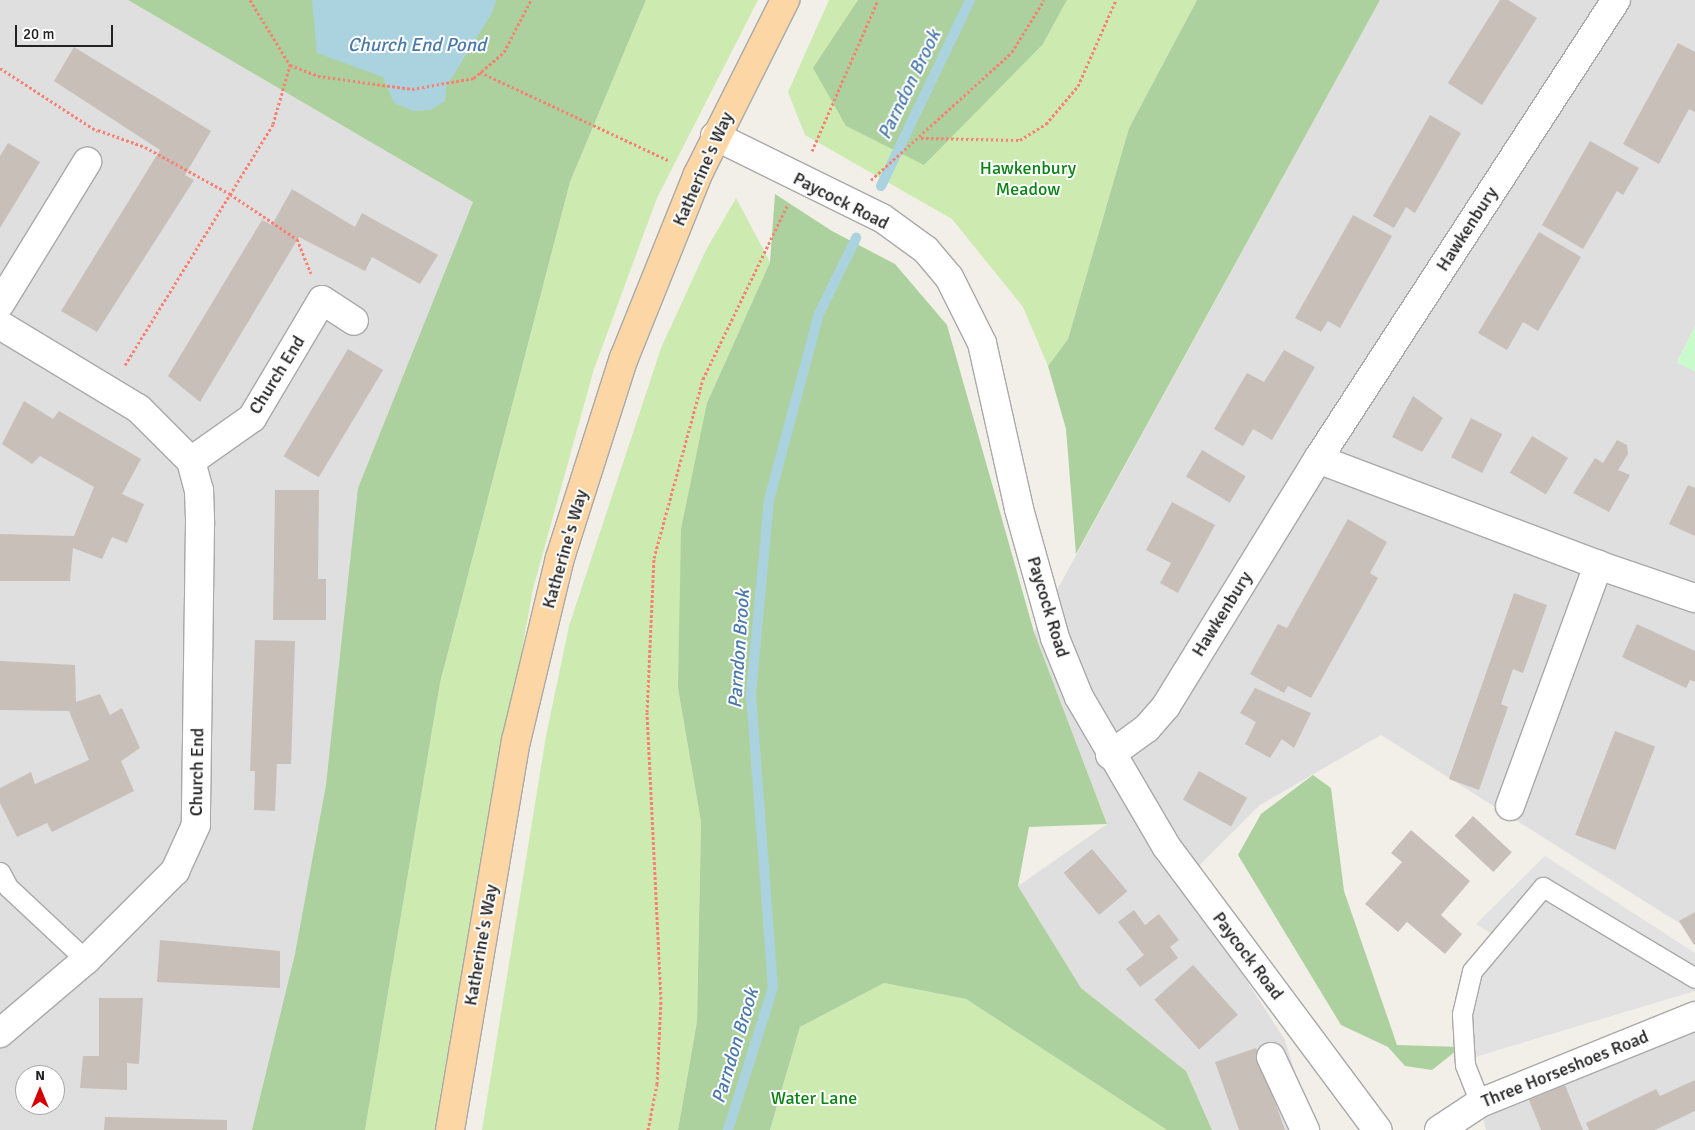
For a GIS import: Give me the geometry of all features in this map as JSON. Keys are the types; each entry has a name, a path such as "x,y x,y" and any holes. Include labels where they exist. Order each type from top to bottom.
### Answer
{"main road":[{"name":"Katherine's Way","path":"450,1130 516,741 560,558 624,358 698,174 715,136 785,0"}],"street":[{"name":"Hawkenbury","path":"1110,755 1147,728 1166,706 1318,458 1616,0"},
{"name":"Paycock Road","path":"715,136 799,180 882,218 926,250 949,277 982,343 1019,509 1055,638 1079,697 1110,755 1166,846 1378,1130"},
{"path":"0,304 87,162"},
{"path":"322,300 354,321"},
{"name":"Church End","path":"191,461 252,418 322,300"},
{"name":"Church End","path":"0,325 111,390 139,409 191,461 199,490 200,524 196,825 175,871 86,960 0,1033"},
{"path":"1318,458 1598,565 1695,598"},
{"path":"1510,806 1598,565"},
{"name":"Three Horseshoes Road","path":"1438,1130 1480,1103 1695,1016"},
{"path":"1271,1057 1305,1130"}],"lane":[{"path":"0,872 8,887 86,960"},
{"path":"1480,1103 1465,1066 1462,1014 1472,970 1543,887 1695,978"}],"path":[{"path":"250,0 290,65 318,76 412,89 474,78 504,52 531,0"},
{"path":"648,1130 657,1084 661,998 647,712 654,558 703,379 799,180 878,0"},
{"path":"845,201 920,138 1012,52 1044,0"},
{"path":"920,138 1020,140 1046,124 1078,86 1116,0"},
{"path":"111,390 273,124 290,65"},
{"path":"0,68 98,130 145,147 230,194 296,239 322,300"},
{"path":"480,72 698,174"},
{"path":"87,162 98,130"}],"shaded area":[{"path":"0,0 128,0 473,202 306,1130 0,1130"},
{"path":"1380,0 1695,0 1695,326 1677,362 1695,371 1695,933 1381,735 1260,805 1183,882 1285,1040 1313,1130 1212,1130 1186,1071 1081,988 1018,886 1107,824 1034,632"},
{"path":"1545,856 1695,953 1695,991 1465,1060 1468,999 1497,937 1476,924"},
{"path":"1695,1028 1695,1130 1486,1130 1481,1110"}],"green space":[{"path":"128,0 646,0 570,182 440,683 365,1130 252,1130 295,954 326,785 358,488 473,202"},
{"path":"646,0 758,0 657,198 594,369 533,589 435,1130 365,1130 440,683 570,182"},
{"name":"Hawkenbury Meadow","path":"829,0 858,0 814,69 1043,44 1067,0 1197,0 1129,128 1068,339 1048,366 1023,307 952,219 805,135 788,92"},
{"path":"858,0 1067,0 1043,44 924,165 846,126 813,68"},
{"path":"1197,0 1380,0 1076,554 1066,429 1048,366 1068,339 1129,128"},
{"path":"775,194 832,231 895,264 947,325 1034,632 1107,824 1029,827 1018,886 1081,988 1186,1071 1212,1130 1167,1130 966,999 884,983 800,1027 770,1130 678,1130 697,1021 701,822 678,688 681,529 707,403 770,262"},
{"path":"736,198 770,262 707,403 678,688 701,822 697,1021 678,1130 482,1130 546,736 569,626 661,348 706,250"},
{"path":"1695,326 1695,371 1677,363"},
{"path":"1313,775 1331,788 1344,891 1397,1045 1461,1047 1432,1070 1405,1066 1388,1047 1341,1025 1238,855 1261,814"},
{"name":"Water Lane","path":"884,983 966,999 1167,1130 770,1130 800,1027"}],"water":[{"name":"Church End Pond","path":"312,0 496,0 492,13 446,87 445,101 431,110 413,111 394,103 383,77 317,53"}],"building":[{"path":"1500,0 1508,0 1537,18 1482,105 1448,83"},
{"path":"1678,43 1695,52 1695,112 1689,109 1659,164 1623,144"},
{"path":"74,47 211,131 185,175 194,180 97,332 61,311 160,150 54,81"},
{"path":"1430,115 1461,133 1415,213 1406,207 1394,228 1373,216"},
{"path":"1590,141 1639,168 1623,195 1617,191 1583,249 1542,225"},
{"path":"8,143 40,162 0,228 0,156"},
{"path":"292,189 355,227 362,213 438,255 420,284 372,257 365,271 299,237 200,402 168,376 262,220 272,225"},
{"path":"1353,215 1392,236 1340,328 1328,321 1321,332 1295,318"},
{"path":"1539,232 1581,257 1538,331 1523,322 1507,350 1478,333"},
{"path":"348,349 383,370 319,477 284,456"},
{"path":"1284,350 1315,367 1272,440 1253,429 1243,446 1214,429 1247,373 1264,382"},
{"path":"1413,396 1443,418 1422,452 1392,437"},
{"path":"24,401 53,419 59,411 141,459 122,494 144,504 127,543 112,537 102,559 73,548 70,581 0,581 0,534 74,536 94,487 40,456 32,464 2,444"},
{"path":"1471,418 1502,434 1482,473 1451,457"},
{"path":"1532,436 1568,458 1546,494 1510,473"},
{"path":"1617,440 1627,445 1628,454 1618,470 1630,475 1609,512 1573,493 1595,458 1603,463"},
{"path":"1202,450 1246,476 1230,503 1186,477"},
{"path":"1688,485 1695,488 1695,536 1669,524"},
{"path":"275,490 319,490 318,579 326,579 326,620 273,620"},
{"path":"1172,502 1215,525 1178,593 1160,583 1171,563 1146,550"},
{"path":"1348,519 1387,542 1370,573 1378,578 1311,698 1288,686 1284,693 1250,674 1278,624 1287,628"},
{"path":"1514,593 1547,605 1523,673 1513,669 1501,704 1508,707 1479,790 1449,779"},
{"path":"1637,624 1695,651 1695,682 1690,680 1686,688 1622,657"},
{"path":"255,640 295,641 291,764 277,764 275,811 254,810 255,771 250,771"},
{"path":"0,661 75,665 76,702 100,694 110,715 122,708 140,748 121,761 134,791 52,832 47,823 17,837 0,803 0,788 31,772 35,784 89,760 69,711 0,710"},
{"path":"1255,688 1311,713 1294,748 1282,739 1270,758 1245,744 1256,722 1240,713"},
{"path":"1615,731 1655,746 1615,850 1575,835"},
{"path":"1199,771 1247,798 1231,827 1183,800"},
{"path":"1473,816 1512,852 1493,872 1455,836"},
{"path":"1411,830 1470,881 1441,915 1462,934 1445,954 1407,922 1398,932 1365,904 1402,862 1391,853"},
{"path":"1092,849 1127,891 1099,915 1064,873"},
{"path":"1134,910 1145,925 1159,914 1179,940 1170,947 1178,958 1140,987 1126,969 1144,955 1118,922"},
{"path":"1695,912 1695,944 1694,945 1679,921"},
{"path":"160,940 280,951 280,988 157,982"},
{"path":"1193,965 1238,1015 1199,1050 1154,1000"},
{"path":"99,998 143,998 139,1064 127,1063 127,1090 80,1088 83,1056 99,1056"},
{"path":"1256,1048 1285,1130 1239,1130 1215,1062"},
{"path":"1695,1080 1695,1111 1655,1130 1589,1130 1586,1123 1656,1089 1660,1096"},
{"path":"1565,1085 1583,1130 1541,1130 1529,1100"},
{"path":"105,1117 227,1120 227,1130 104,1130"}],"waterway":[{"name":"Parndon Brook","path":"881,186 970,0"},
{"name":"Parndon Brook","path":"728,1130 773,987 751,694 769,500 819,314 856,238"}]}
